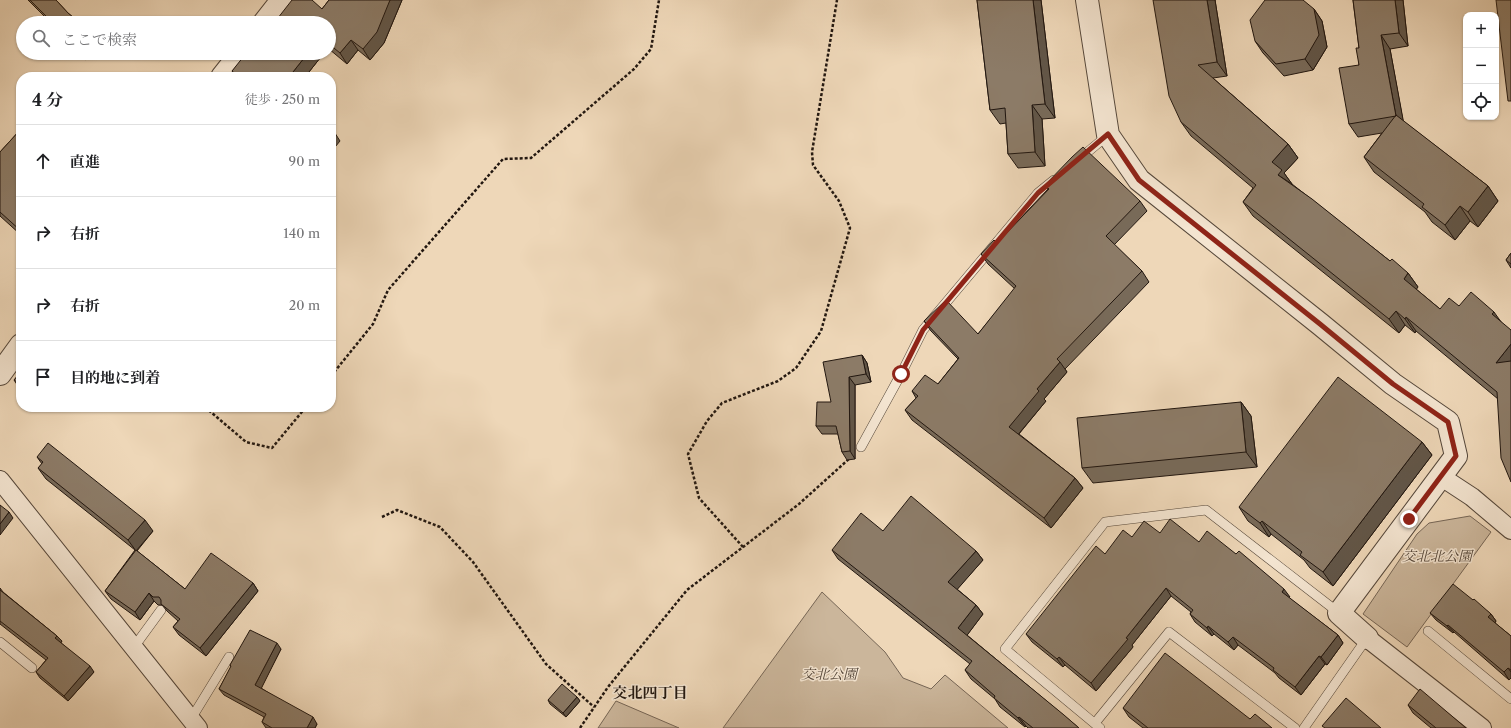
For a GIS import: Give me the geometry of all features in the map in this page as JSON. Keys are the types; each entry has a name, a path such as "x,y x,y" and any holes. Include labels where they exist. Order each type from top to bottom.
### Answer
{"street":[{"path":"269,16 282,0"},
{"path":"1087,0 1108,134 1139,180 1393,384 1448,422 1456,456 1339,613 1367,638 1482,728"},
{"path":"226,72 235,60"},
{"path":"0,374 16,352"},
{"path":"1440,476 1472,497 1511,530"},
{"path":"0,480 195,724"}],"lane":[{"path":"1073,164 1108,134"},
{"path":"862,447 923,330 1038,193 1062,174"},
{"path":"1295,728 1169,632 1098,726 1005,649 1105,522 1206,510 1339,613"},
{"path":"134,647 161,610"},
{"path":"1428,631 1511,699"},
{"path":"1304,728 1367,638"},
{"path":"0,642 32,668"},
{"path":"195,724 229,657"}],"path":[{"path":"336,370 374,324 388,290 503,159 531,158 634,69 651,49 657,3 659,0"},
{"path":"743,547 699,498 688,454 707,421 722,403 778,381 796,368 821,331 850,228 839,201 813,165 812,152 837,0"},
{"path":"211,412 246,442 272,448 302,412"},
{"path":"580,728 608,687 687,590 799,504 862,447"},
{"path":"382,517 397,510 440,527 473,562 546,664 594,707"}],"green space":[{"name":"交北北公園","path":"1470,516 1491,532 1407,647 1363,614 1417,534 1429,523"},
{"name":"交北公園","path":"822,592 885,652 903,678 931,689 945,675 1008,728 723,728"},
{"path":"616,701 679,728 598,728"}],"building":[{"path":"30,0 56,0 72,16 46,16"},
{"path":"292,0 312,0 322,9 329,0 390,0 377,32 363,49 351,40 340,53 336,50 336,16 279,16"},
{"path":"977,0 1033,0 1045,104 1032,105 1035,152 1008,154 1005,108 990,110"},
{"path":"1153,0 1207,0 1217,62 1198,65 1288,144 1272,162 1282,170 1278,175 1312,199 1390,261 1392,259 1408,273 1404,279 1440,309 1449,298 1459,306 1471,292 1494,312 1492,314 1511,330 1511,344 1496,363 1511,361 1511,482 1501,458 1497,392 1406,317 1405,319 1396,311 1389,319 1243,202 1256,185 1181,122 1169,96"},
{"path":"1265,0 1303,0 1314,9 1319,35 1305,59 1276,64 1255,41 1250,20"},
{"path":"1353,0 1395,0 1399,33 1381,35 1396,116 1349,124 1339,68 1359,65 1356,48 1359,48"},
{"path":"1496,0 1511,0 1511,101 1508,101 1499,25 1499,12 1497,12"},
{"path":"241,60 302,60 293,72 232,71"},
{"path":"1396,115 1488,186 1468,212 1460,206 1445,225 1422,207 1424,204 1364,157"},
{"path":"16,134 16,226 0,212 0,152"},
{"path":"1083,147 1140,201 1106,236 1142,271 1057,359 1060,362 1037,389 1039,391 1009,427 1075,478 1044,518 905,410 918,396 912,391 925,375 938,384 959,358 924,321 946,300 978,334 1016,286 981,254 994,240 997,243 1049,189 1045,185"},
{"path":"1511,253 1511,264 1506,260"},
{"path":"862,355 866,374 849,377 850,451 842,452 836,426 816,426 817,402 831,402 823,362"},
{"path":"1338,377 1422,442 1323,572 1300,555 1302,552 1262,521 1260,523 1239,507"},
{"path":"1241,402 1246,452 1082,468 1077,418"},
{"path":"48,443 145,520 128,540 38,468 43,462 37,457"},
{"path":"911,496 976,551 948,582 976,605 958,628 1079,728 1033,728 1019,717 1018,718 994,698 995,696 965,670 972,661 832,550 861,513 883,531"},
{"path":"0,505 9,512 0,524"},
{"path":"1170,519 1199,542 1207,531 1236,554 1239,551 1284,589 1282,592 1338,635 1321,657 1319,656 1295,687 1273,670 1274,668 1233,637 1228,642 1208,626 1207,628 1190,614 1193,610 1166,588 1126,638 1128,639 1091,683 1059,657 1057,659 1026,634 1096,546 1105,554 1123,530 1132,537 1144,521 1160,533"},
{"path":"136,550 185,589 211,553 253,583 200,648 173,627 180,619 161,604 159,597 153,597 149,593 135,612 105,591"},
{"path":"1453,584 1473,600 1474,599 1491,614 1488,617 1511,636 1511,670 1508,668 1504,672 1448,625 1447,626 1430,613"},
{"path":"0,590 57,636 55,638 90,666 64,696 36,672 48,658 0,621"},
{"path":"250,630 277,643 255,685 313,717 307,728 272,728 262,722 266,714 219,689 231,666 230,665"},
{"path":"1165,653 1250,719 1255,714 1272,728 1148,728 1123,708"},
{"path":"562,684 577,697 563,713 548,700"},
{"path":"1420,689 1466,728 1436,728 1408,705"},
{"path":"1346,698 1381,728 1325,728 1322,726"}],"district":[{"name":"交北四丁目","path":"650,693"}],"route":[{"path":"901,374 923,330 1038,193 1108,134 1139,180 1393,384 1448,422 1456,456 1409,519"}]}
